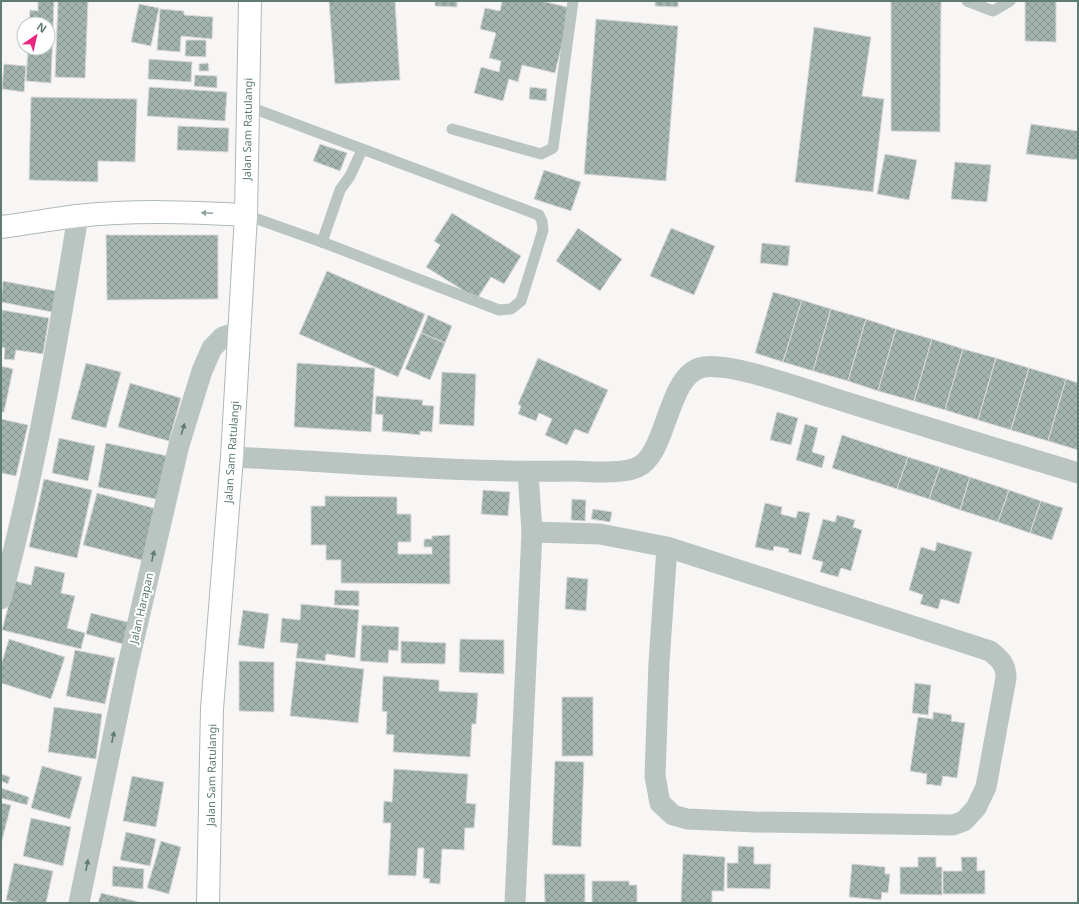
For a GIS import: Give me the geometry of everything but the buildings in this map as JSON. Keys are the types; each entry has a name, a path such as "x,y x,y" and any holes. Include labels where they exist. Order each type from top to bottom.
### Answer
{"main road":[{"name":"Jalan Sam Ratulangi","path":"208,903 212,709 232,456 238,332 246,215 250,1"},
{"path":"1,227 78,216 181,212 246,215"}],"street":[{"path":"1,599 16,545 50,383 78,216"},
{"name":"Jalan Harapan","path":"79,903 127,669 179,445 202,371 212,348 223,337 238,332"},
{"path":"232,456 528,472 621,471 637,468 645,463 653,452 678,392 686,378 693,370 705,367 729,368 783,383 1078,473"},
{"path":"515,903 532,532 528,472"},
{"path":"532,532 600,534 667,547 990,651 1001,659 1006,668 1006,678 986,787 976,808 964,821 953,825 755,822 687,819 673,815 660,803 655,776 667,547"}],"lane":[{"path":"452,129 541,154 553,148 573,1"},
{"path":"967,1 992,11 1010,1"},
{"path":"246,215 322,242 499,310 511,309 521,301 543,230 542,221 539,215 247,106"},
{"path":"322,242 340,190 350,176 362,150"}]}
